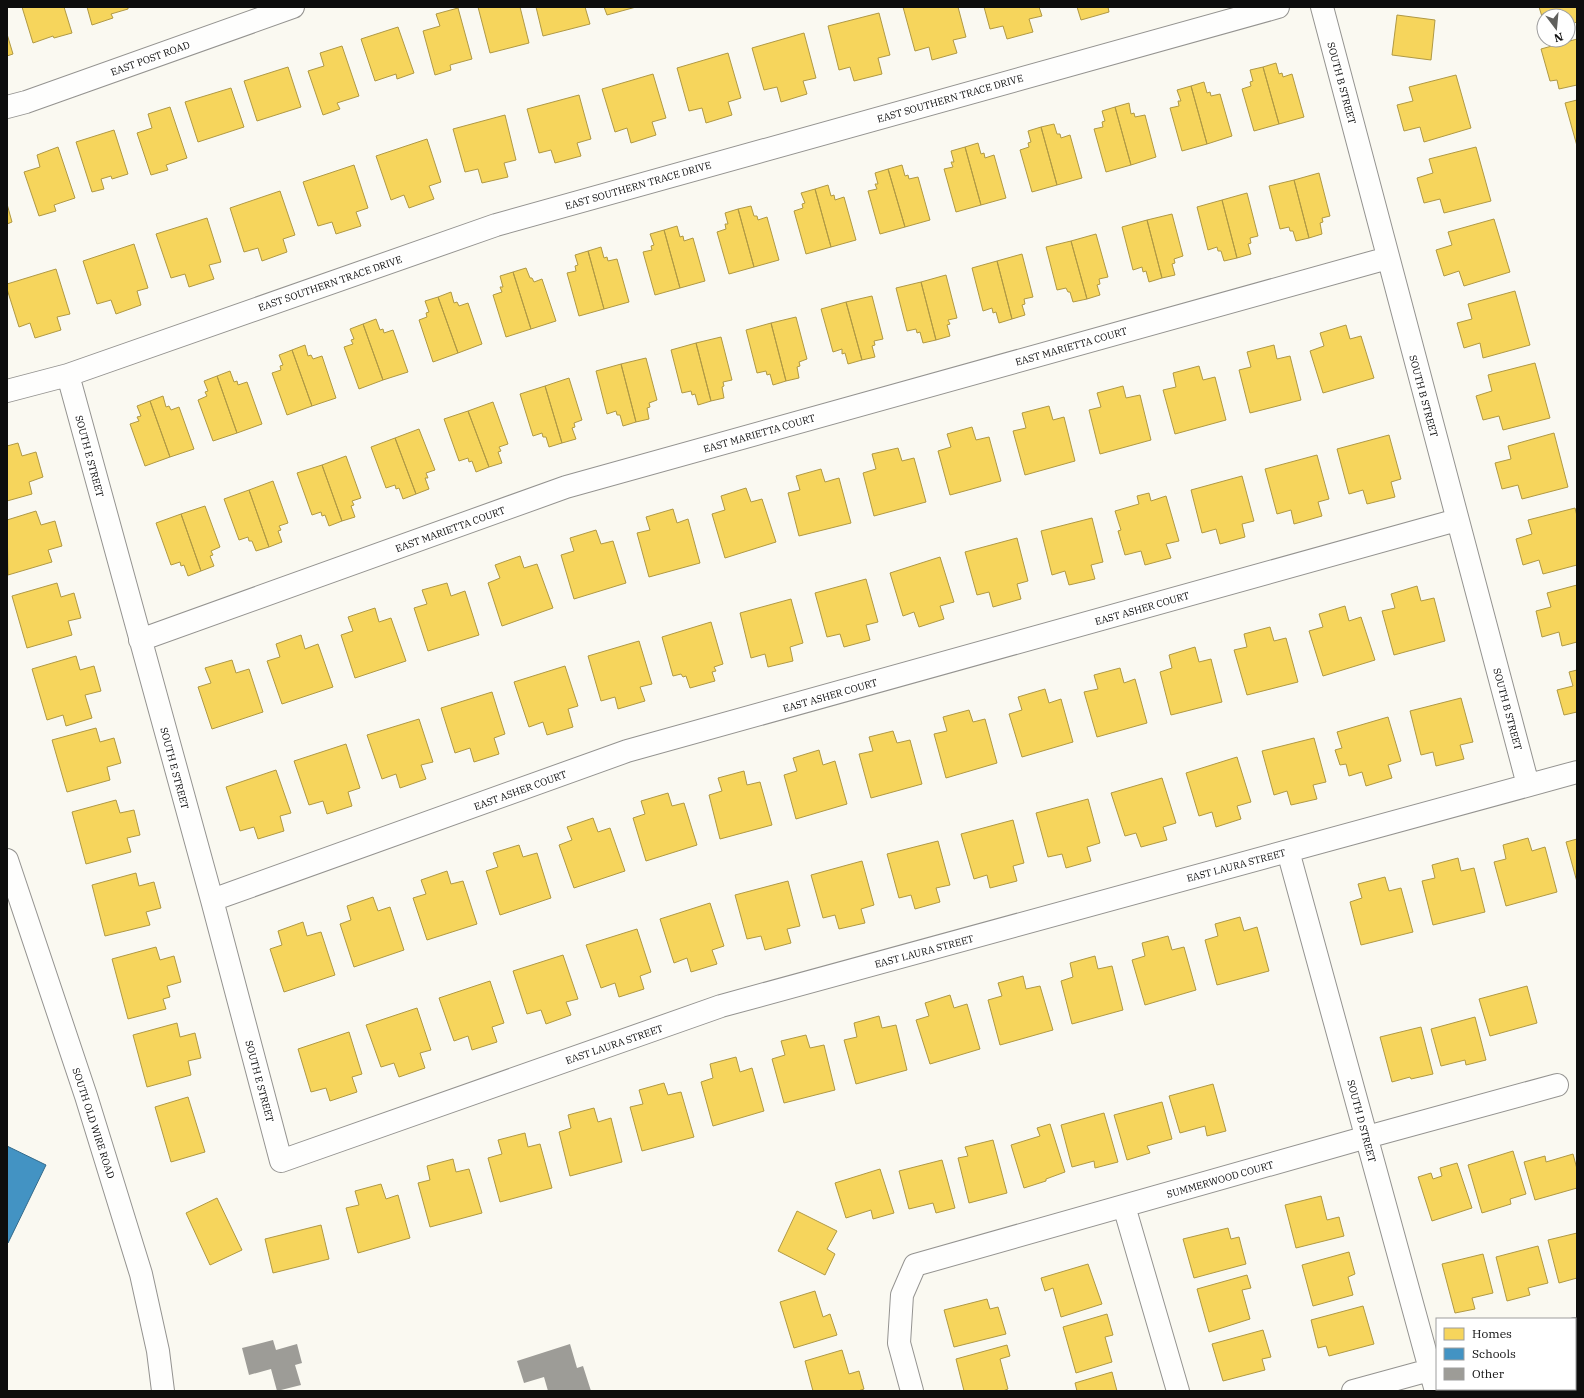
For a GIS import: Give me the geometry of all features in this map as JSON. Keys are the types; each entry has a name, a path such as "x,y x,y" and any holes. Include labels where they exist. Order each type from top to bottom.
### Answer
{"street":[{"name":"EAST POST ROAD","path":"7,107 34,99 293,7"},
{"name":"EAST SOUTHERN TRACE DRIVE","path":"7,391 68,375 496,225 1278,7"},
{"name":"SOUTH B STREET","path":"1322,7 1528,785"},
{"name":"EAST MARIETTA COURT","path":"140,640 566,487 1388,258"},
{"name":"SOUTH E STREET","path":"68,375 212,900 281,1161"},
{"name":"EAST ASHER COURT","path":"212,900 627,751 1457,520"},
{"name":"EAST LAURA STREET","path":"281,1161 721,1006 1577,772"},
{"name":"SOUTH D STREET","path":"1288,851 1367,1137 1434,1368 1436,1391"},
{"name":"SOUTH OLD WIRE ROAD","path":"7,860 86,1096 141,1274 158,1350 163,1391"},
{"name":"SUMMERWOOD COURT","path":"912,1391 899,1343 902,1295 915,1265 1367,1137 1557,1086"},
{"path":"1124,1206 1178,1391"},
{"path":"1353,1391 1434,1368"}],"building: Homes":[{"path":"22,7 64,7 72,33 54,38 53,36 33,43"},
{"path":"87,7 128,7 128,9 111,14 113,18 92,25"},
{"path":"478,7 520,7 529,43 490,53"},
{"path":"536,7 585,7 590,24 543,36"},
{"path":"604,7 636,7 607,15"},
{"path":"903,7 958,7 966,37 953,40 957,53 932,60 929,47 915,51"},
{"path":"984,7 1039,7 1042,16 1029,19 1033,32 1007,39 1003,26 990,29"},
{"path":"1077,7 1108,7 1109,12 1081,20"},
{"path":"1577,7 1577,22 1576,8 1539,8"},
{"path":"458,8 472,59 450,65 451,70 435,75 423,31 440,26 436,14"},
{"path":"879,13 890,55 878,58 882,74 854,81 850,67 839,70 828,26"},
{"path":"1397,15 1435,20 1431,60 1392,55"},
{"path":"398,27 414,73 397,79 396,74 375,81 361,39"},
{"path":"804,33 816,78 803,81 807,94 781,102 777,87 764,90 752,48"},
{"path":"7,34 13,54 7,56"},
{"path":"1576,39 1577,85 1559,89 1557,80 1550,81 1541,49 1576,48"},
{"path":"342,46 359,96 337,103 340,109 323,115 308,71 324,66 320,53"},
{"path":"728,53 741,98 728,102 732,115 706,123 702,108 689,111 677,68"},
{"path":"1276,63 1279,74 1282,73 1283,77 1292,74 1304,117 1279,124 1263,67"},
{"path":"288,67 301,107 257,121 244,81"},
{"path":"1263,67 1279,124 1254,131 1242,89 1251,86 1250,82 1253,81 1250,70"},
{"path":"653,74 666,118 652,122 656,135 631,143 627,128 615,132 602,89"},
{"path":"1456,75 1471,128 1424,142 1420,127 1404,131 1397,105 1413,101 1409,87"},
{"path":"1204,82 1207,93 1210,92 1211,96 1220,94 1232,136 1207,144 1191,86"},
{"path":"1191,86 1207,144 1182,151 1170,108 1179,106 1178,101 1181,101 1177,90"},
{"path":"231,88 244,127 198,142 185,102"},
{"path":"579,95 591,139 577,143 581,156 555,163 551,150 539,153 527,109"},
{"path":"1577,100 1577,146 1565,103"},
{"path":"1129,103 1131,114 1134,113 1135,117 1145,115 1156,157 1131,165 1115,107"},
{"path":"170,107 187,158 166,165 168,170 151,175 137,133 152,128 148,114"},
{"path":"1115,107 1131,165 1106,172 1094,129 1103,127 1102,122 1105,121 1102,111"},
{"path":"505,115 516,160 504,163 508,177 482,183 478,169 465,172 453,129"},
{"path":"1054,124 1057,134 1060,134 1061,138 1070,135 1082,178 1057,185 1041,127"},
{"path":"1041,127 1057,185 1032,192 1020,150 1029,147 1028,143 1031,142 1028,131"},
{"path":"114,130 128,174 112,179 111,176 101,179 104,189 92,192 76,142"},
{"path":"427,139 441,182 429,186 434,199 409,208 404,195 391,200 376,156"},
{"path":"978,143 981,154 984,153 985,158 994,155 1006,198 981,205 965,147"},
{"path":"58,147 75,198 54,205 56,211 39,216 24,172 40,167 37,155"},
{"path":"965,147 981,205 956,212 944,169 953,167 951,162 954,162 951,151"},
{"path":"1476,147 1491,201 1444,213 1440,199 1424,203 1417,178 1433,173 1429,159"},
{"path":"354,165 368,208 356,212 361,226 336,234 332,222 318,226 303,182"},
{"path":"902,165 905,176 908,175 909,179 918,177 930,220 905,227 888,169"},
{"path":"888,169 905,227 880,234 868,191 877,189 875,184 878,184 875,173"},
{"path":"1319,173 1330,216 1322,218 1323,222 1320,223 1322,234 1309,238 1294,180"},
{"path":"1294,180 1309,238 1296,241 1293,231 1290,231 1289,227 1280,229 1269,186"},
{"path":"828,185 831,196 834,195 835,200 844,197 856,240 831,247 815,189"},
{"path":"815,189 831,247 806,254 794,211 803,208 802,204 805,203 801,193"},
{"path":"280,191 295,235 283,239 287,252 262,261 258,248 244,252 230,208"},
{"path":"1247,193 1258,236 1250,238 1251,243 1248,244 1251,254 1237,258 1222,200"},
{"path":"1222,200 1237,258 1224,261 1221,251 1218,251 1217,247 1208,250 1197,207"},
{"path":"7,204 12,222 7,224"},
{"path":"751,206 754,216 757,216 758,220 767,217 779,260 754,267 738,209"},
{"path":"738,209 754,267 729,274 717,232 726,229 725,224 728,224 725,213"},
{"path":"1172,214 1183,256 1174,259 1175,263 1172,264 1175,275 1162,278 1147,220"},
{"path":"207,218 221,262 209,265 214,279 189,287 185,274 171,278 156,234"},
{"path":"1494,219 1510,272 1464,286 1459,271 1444,276 1436,250 1452,245 1448,232"},
{"path":"1147,220 1162,278 1149,282 1146,271 1143,272 1142,267 1133,270 1122,227"},
{"path":"677,226 680,237 683,236 684,241 693,238 705,281 680,288 664,230"},
{"path":"664,230 680,288 655,295 643,252 652,250 651,246 654,245 650,234"},
{"path":"1096,234 1108,277 1099,279 1100,284 1097,285 1100,295 1087,299 1071,241"},
{"path":"1071,241 1087,299 1073,302 1070,292 1068,292 1066,288 1057,290 1046,247"},
{"path":"134,244 148,288 137,291 141,305 116,314 111,300 97,304 83,261"},
{"path":"601,247 604,258 607,257 608,261 617,259 629,302 604,309 588,251"},
{"path":"588,251 604,309 579,316 567,273 576,271 575,266 578,265 575,255"},
{"path":"1022,254 1033,297 1024,299 1025,304 1022,305 1025,315 1012,319 997,261"},
{"path":"997,261 1012,319 999,323 996,312 993,313 992,308 983,311 972,268"},
{"path":"526,268 530,278 532,278 534,282 542,279 556,321 531,329 513,272"},
{"path":"56,269 70,314 57,317 61,330 35,338 30,323 19,327 7,289 7,284"},
{"path":"513,272 531,329 506,337 493,295 502,292 500,287 503,287 500,276"},
{"path":"946,275 957,318 948,320 950,324 947,325 950,336 936,340 921,282"},
{"path":"921,282 936,340 923,343 920,332 917,333 916,329 907,331 896,288"},
{"path":"1515,291 1530,345 1483,358 1480,343 1464,348 1457,323 1472,319 1468,304"},
{"path":"451,292 454,303 457,302 459,306 468,303 482,344 458,353 438,297"},
{"path":"872,296 883,339 874,341 875,345 872,346 875,357 862,360 846,302"},
{"path":"438,297 458,353 433,362 419,320 427,317 426,313 429,312 425,301"},
{"path":"846,302 862,360 848,364 845,353 842,354 842,349 833,352 821,309"},
{"path":"796,317 807,359 799,362 800,366 797,367 799,378 786,381 771,323"},
{"path":"376,319 380,330 383,329 384,333 393,330 408,372 383,380 363,324"},
{"path":"771,323 786,381 773,385 770,374 767,375 766,371 757,373 746,330"},
{"path":"363,324 383,380 359,389 344,347 353,344 351,340 354,339 350,329"},
{"path":"1346,325 1350,339 1361,336 1374,378 1323,393 1310,351 1324,346 1320,333"},
{"path":"721,337 732,380 723,382 724,386 722,387 724,398 711,401 696,343"},
{"path":"696,343 711,401 698,405 695,394 692,395 691,391 682,393 671,350"},
{"path":"305,345 308,356 311,355 313,359 322,356 336,398 312,406 292,350"},
{"path":"1274,345 1277,359 1290,356 1301,400 1250,413 1239,370 1251,367 1247,352"},
{"path":"292,350 312,406 287,415 272,373 281,370 280,366 283,365 279,355"},
{"path":"646,358 657,400 649,403 650,407 647,408 649,419 636,422 621,364"},
{"path":"1535,363 1550,418 1503,430 1499,416 1483,420 1476,396 1492,391 1488,375"},
{"path":"621,364 636,422 623,426 620,415 617,415 616,411 607,414 596,371"},
{"path":"1199,366 1203,380 1215,377 1226,420 1175,434 1163,390 1176,387 1173,373"},
{"path":"230,371 234,382 237,381 238,385 247,382 262,424 237,433 217,376"},
{"path":"217,376 237,433 213,441 198,400 207,396 205,392 208,391 204,381"},
{"path":"569,378 582,420 574,423 575,427 572,428 576,439 562,443 545,386"},
{"path":"545,386 562,443 549,447 546,437 543,437 542,433 533,436 520,394"},
{"path":"1123,386 1126,398 1140,395 1151,440 1100,454 1089,410 1101,407 1097,393"},
{"path":"163,396 166,407 169,406 171,410 179,407 194,449 170,457 150,401"},
{"path":"150,401 170,457 145,466 130,424 139,421 137,417 141,416 137,406"},
{"path":"493,402 508,444 499,447 501,451 498,452 502,463 489,467 468,411"},
{"path":"1049,406 1053,420 1064,417 1075,461 1025,475 1013,431 1026,428 1022,413"},
{"path":"468,411 489,467 476,472 472,461 469,462 468,458 459,461 444,419"},
{"path":"972,427 976,440 989,437 1001,481 950,495 938,451 951,447 947,434"},
{"path":"419,429 435,470 426,473 428,478 425,478 429,489 416,494 395,438"},
{"path":"1554,433 1568,487 1522,499 1518,485 1502,489 1495,463 1511,459 1508,446"},
{"path":"1389,435 1401,479 1391,482 1395,497 1367,504 1363,490 1349,494 1337,449"},
{"path":"395,438 416,494 403,499 399,488 396,489 395,485 386,488 371,447"},
{"path":"18,443 22,456 36,452 43,477 29,482 32,494 7,501 7,446"},
{"path":"898,448 902,461 914,458 926,502 874,516 863,473 876,469 872,454"},
{"path":"1317,455 1329,499 1318,502 1322,516 1294,524 1291,510 1277,514 1265,469"},
{"path":"346,456 361,498 352,501 354,505 351,506 355,517 342,521 322,465"},
{"path":"322,465 342,521 329,526 325,515 322,516 321,512 312,515 297,473"},
{"path":"821,469 825,482 839,478 851,523 799,536 788,493 800,490 796,476"},
{"path":"1242,476 1254,521 1242,524 1245,537 1220,544 1216,529 1202,533 1191,490"},
{"path":"273,481 288,523 279,526 281,530 278,531 282,542 269,547 249,490"},
{"path":"746,488 751,502 762,499 776,542 725,558 712,514 725,510 721,496"},
{"path":"249,490 269,547 256,551 252,541 249,541 248,537 239,540 224,499"},
{"path":"1149,493 1151,501 1166,496 1179,541 1166,544 1171,558 1145,565 1141,551 1125,555 1118,531 1121,530 1115,511 1139,504 1137,496"},
{"path":"205,506 220,547 211,551 213,555 210,556 214,566 201,571 181,514"},
{"path":"1575,508 1577,516 1577,565 1543,574 1539,560 1523,565 1516,539 1532,534 1528,520"},
{"path":"673,509 677,523 688,519 700,563 649,577 637,533 650,530 646,517"},
{"path":"36,511 41,525 55,521 62,546 48,550 52,562 8,575 7,520"},
{"path":"181,514 201,571 188,576 184,565 181,566 180,562 171,565 156,523"},
{"path":"1092,518 1103,562 1091,565 1095,579 1069,585 1065,571 1052,575 1041,531"},
{"path":"596,530 601,544 613,541 626,583 574,599 561,555 574,551 570,538"},
{"path":"1017,538 1028,581 1017,584 1021,599 993,607 989,592 977,595 965,552"},
{"path":"520,556 524,568 537,564 553,608 502,626 488,583 500,578 495,565"},
{"path":"940,557 954,602 940,606 944,619 919,627 914,612 903,616 890,573"},
{"path":"866,579 878,622 866,625 870,640 844,647 840,634 827,637 815,593"},
{"path":"57,583 61,597 74,593 81,618 68,621 72,635 27,648 12,596"},
{"path":"447,583 451,596 465,591 479,635 428,651 414,608 427,604 422,590"},
{"path":"1577,585 1577,642 1562,646 1559,632 1542,637 1536,611 1551,607 1547,593"},
{"path":"1417,586 1421,601 1434,598 1445,641 1394,655 1382,611 1395,608 1391,594"},
{"path":"791,599 803,643 790,647 793,661 768,667 765,654 751,658 740,613"},
{"path":"1345,606 1349,621 1361,617 1375,660 1323,676 1309,631 1323,627 1319,614"},
{"path":"375,608 379,622 391,618 406,661 355,678 341,635 353,631 348,617"},
{"path":"711,622 723,664 714,667 716,671 712,672 715,681 690,688 686,676 683,677 681,674 673,676 662,637"},
{"path":"1270,627 1274,641 1286,638 1298,682 1247,695 1234,650 1247,647 1244,634"},
{"path":"301,635 305,649 318,644 333,687 282,704 267,661 280,657 276,644"},
{"path":"639,641 652,684 640,687 645,701 618,709 615,697 601,701 588,656"},
{"path":"1195,647 1199,662 1211,659 1222,702 1171,715 1160,672 1172,668 1169,655"},
{"path":"76,656 80,670 94,666 101,691 85,695 92,718 66,726 63,715 47,720 32,669"},
{"path":"232,660 236,673 249,669 263,712 212,729 198,687 211,683 205,668"},
{"path":"565,666 578,706 568,709 573,727 547,735 543,722 529,727 514,682"},
{"path":"1120,668 1124,683 1135,679 1147,723 1097,737 1084,692 1098,689 1094,675"},
{"path":"1577,670 1577,712 1564,715 1557,690 1573,686 1569,672"},
{"path":"1045,689 1049,703 1061,699 1073,742 1022,757 1009,714 1022,710 1018,697"},
{"path":"492,692 505,734 494,738 499,754 474,762 470,748 455,753 441,708"},
{"path":"1461,698 1473,742 1460,745 1464,759 1436,766 1433,752 1421,755 1410,711"},
{"path":"969,710 973,722 985,719 997,763 946,778 934,734 947,731 943,717"},
{"path":"1388,717 1401,761 1388,765 1392,778 1366,786 1362,772 1349,776 1346,764 1340,765 1335,750 1342,748 1337,732"},
{"path":"419,719 433,762 421,765 426,779 400,788 396,774 382,779 367,735"},
{"path":"96,728 100,742 114,738 121,763 107,767 110,780 67,792 52,740"},
{"path":"893,731 897,743 910,740 922,784 871,798 859,754 873,751 869,737"},
{"path":"1314,738 1326,782 1313,785 1317,799 1291,805 1287,791 1274,795 1262,751"},
{"path":"346,744 360,788 348,792 352,806 327,814 323,801 309,805 294,761"},
{"path":"819,750 823,765 835,761 847,804 796,819 784,775 797,771 793,758"},
{"path":"1237,757 1251,802 1237,806 1241,819 1216,827 1212,812 1199,816 1186,773"},
{"path":"276,770 291,813 280,816 284,831 258,839 254,827 240,831 226,787"},
{"path":"744,771 747,785 760,782 772,825 720,839 709,795 722,791 718,778"},
{"path":"1162,778 1176,823 1163,827 1167,840 1141,847 1136,833 1125,836 1111,793"},
{"path":"668,793 672,806 684,803 697,845 646,861 633,818 645,814 641,801"},
{"path":"1088,799 1100,843 1087,847 1091,861 1066,868 1062,854 1048,857 1036,813"},
{"path":"116,800 120,813 134,810 140,835 127,838 131,852 86,864 72,812"},
{"path":"593,818 598,832 610,828 625,871 574,888 559,845 572,840 567,827"},
{"path":"1013,820 1024,863 1013,866 1017,881 990,888 987,875 974,879 961,834"},
{"path":"1528,838 1532,851 1545,847 1557,892 1506,906 1494,862 1506,859 1503,845"},
{"path":"1577,839 1577,882 1566,842"},
{"path":"938,841 950,885 936,888 940,902 915,909 911,895 899,898 887,854"},
{"path":"519,845 523,857 537,853 551,898 500,915 486,871 498,867 493,853"},
{"path":"1458,858 1461,871 1474,868 1485,912 1433,925 1422,881 1435,878 1432,865"},
{"path":"862,861 874,905 861,909 865,923 839,929 835,915 823,918 811,875"},
{"path":"447,871 451,884 463,881 477,924 427,940 413,898 426,894 421,880"},
{"path":"136,873 139,886 154,882 161,908 146,912 150,925 105,936 92,885"},
{"path":"1385,877 1389,891 1401,888 1413,932 1361,945 1350,902 1362,898 1358,884"},
{"path":"788,881 800,926 787,929 791,943 765,950 761,936 747,939 735,895"},
{"path":"373,897 378,911 390,907 404,950 354,967 340,924 351,920 347,906"},
{"path":"710,903 724,946 712,950 717,964 691,972 687,958 674,963 660,919"},
{"path":"1240,917 1244,931 1257,927 1269,971 1217,985 1205,940 1218,936 1215,924"},
{"path":"303,922 307,936 321,932 335,975 284,992 270,949 282,945 278,931"},
{"path":"637,929 651,972 640,976 644,989 619,997 615,983 601,988 586,945"},
{"path":"1168,936 1172,950 1184,947 1196,990 1145,1005 1132,960 1145,956 1142,943"},
{"path":"156,947 160,960 174,956 181,982 167,986 170,997 163,999 166,1009 128,1019 112,959"},
{"path":"563,955 578,999 566,1002 571,1015 546,1024 541,1010 527,1014 513,971"},
{"path":"1095,956 1098,969 1112,966 1123,1010 1072,1024 1061,981 1073,977 1070,963"},
{"path":"1023,976 1026,989 1040,986 1053,1030 1000,1045 988,1000 1002,996 998,983"},
{"path":"490,981 504,1023 492,1027 497,1042 472,1050 468,1036 454,1041 439,998"},
{"path":"1527,986 1537,1023 1490,1036 1479,999"},
{"path":"950,995 954,1008 967,1004 980,1049 930,1064 916,1020 929,1016 925,1003"},
{"path":"417,1008 431,1050 420,1053 425,1068 399,1077 394,1063 381,1067 366,1025"},
{"path":"879,1016 882,1028 896,1025 907,1070 856,1084 844,1040 857,1037 854,1023"},
{"path":"1475,1017 1486,1060 1466,1065 1465,1060 1441,1066 1431,1029"},
{"path":"177,1023 180,1037 195,1033 201,1058 188,1061 191,1075 147,1087 133,1035"},
{"path":"1421,1027 1433,1074 1411,1079 1410,1077 1392,1082 1380,1037"},
{"path":"349,1032 362,1074 352,1077 357,1092 330,1101 326,1088 311,1092 298,1049"},
{"path":"806,1035 810,1048 824,1045 835,1090 784,1103 772,1059 785,1055 781,1041"},
{"path":"736,1057 740,1072 752,1068 764,1111 713,1126 701,1082 713,1078 710,1064"},
{"path":"664,1083 668,1095 681,1092 694,1137 642,1151 630,1107 643,1104 639,1090"},
{"path":"1213,1084 1226,1131 1207,1136 1205,1126 1180,1133 1169,1096"},
{"path":"188,1097 205,1152 171,1162 155,1107"},
{"path":"1162,1102 1172,1139 1147,1146 1150,1153 1127,1160 1114,1115"},
{"path":"594,1108 598,1122 611,1118 622,1162 570,1176 559,1132 571,1128 568,1115"},
{"path":"1104,1113 1118,1162 1095,1168 1094,1161 1072,1167 1061,1125"},
{"path":"1050,1124 1065,1172 1046,1179 1046,1181 1024,1188 1011,1145 1040,1136 1037,1128"},
{"path":"525,1133 528,1147 540,1144 552,1188 500,1202 488,1158 502,1154 498,1140"},
{"path":"993,1140 1007,1193 969,1203 958,1158 968,1156 965,1147"},
{"path":"1513,1151 1526,1194 1510,1199 1511,1204 1482,1213 1468,1165"},
{"path":"1573,1154 1577,1169 1577,1188 1535,1200 1524,1162 1545,1156 1546,1162"},
{"path":"453,1159 456,1172 469,1169 482,1213 430,1227 418,1183 430,1180 427,1166"},
{"path":"942,1160 955,1208 936,1213 933,1203 909,1209 899,1171"},
{"path":"1457,1163 1472,1208 1432,1221 1418,1177 1431,1173 1433,1179 1442,1176 1440,1168"},
{"path":"880,1169 894,1213 873,1219 871,1210 846,1218 835,1183"},
{"path":"381,1184 386,1199 398,1195 410,1238 358,1253 346,1208 359,1205 355,1191"},
{"path":"1321,1196 1327,1220 1339,1217 1344,1236 1296,1248 1285,1205"},
{"path":"217,1198 242,1250 210,1265 186,1213"},
{"path":"797,1211 837,1231 827,1249 835,1254 825,1275 778,1251"},
{"path":"321,1225 329,1259 273,1273 265,1239"},
{"path":"1228,1228 1231,1239 1239,1237 1246,1264 1194,1278 1183,1239"},
{"path":"1577,1233 1577,1278 1559,1283 1548,1240"},
{"path":"1538,1246 1548,1283 1528,1288 1530,1295 1507,1301 1496,1257"},
{"path":"1349,1252 1355,1274 1348,1277 1353,1295 1313,1306 1302,1265"},
{"path":"1483,1254 1493,1293 1472,1298 1475,1309 1455,1313 1442,1264"},
{"path":"1088,1264 1102,1304 1061,1317 1053,1288 1045,1291 1041,1278"},
{"path":"1247,1275 1251,1288 1242,1290 1250,1319 1209,1332 1197,1289"},
{"path":"815,1291 823,1317 830,1314 837,1335 794,1348 780,1302"},
{"path":"987,1299 990,1309 998,1307 1006,1334 954,1347 944,1310"},
{"path":"1363,1306 1374,1344 1329,1356 1326,1346 1318,1348 1311,1320"},
{"path":"1107,1314 1113,1335 1105,1337 1112,1362 1076,1373 1063,1327"},
{"path":"1263,1330 1271,1357 1262,1359 1265,1370 1223,1381 1212,1344"},
{"path":"1007,1345 1010,1356 1000,1359 1008,1389 1003,1391 964,1391 956,1359"},
{"path":"842,1350 849,1374 859,1371 864,1389 858,1391 813,1391 805,1361"},
{"path":"1112,1372 1117,1391 1077,1391 1075,1383"},
{"path":"1516,1390 1535,1390 1535,1391 1513,1391"}],"building: Schools":[{"path":"7,1146 46,1165 8,1243 7,1242"}],"building: Other":[{"path":"273,1340 276,1350 297,1344 302,1363 295,1365 301,1385 277,1391 271,1369 249,1375 242,1348"},
{"path":"570,1344 577,1368 583,1366 591,1391 548,1391 544,1377 524,1383 517,1361"}]}
